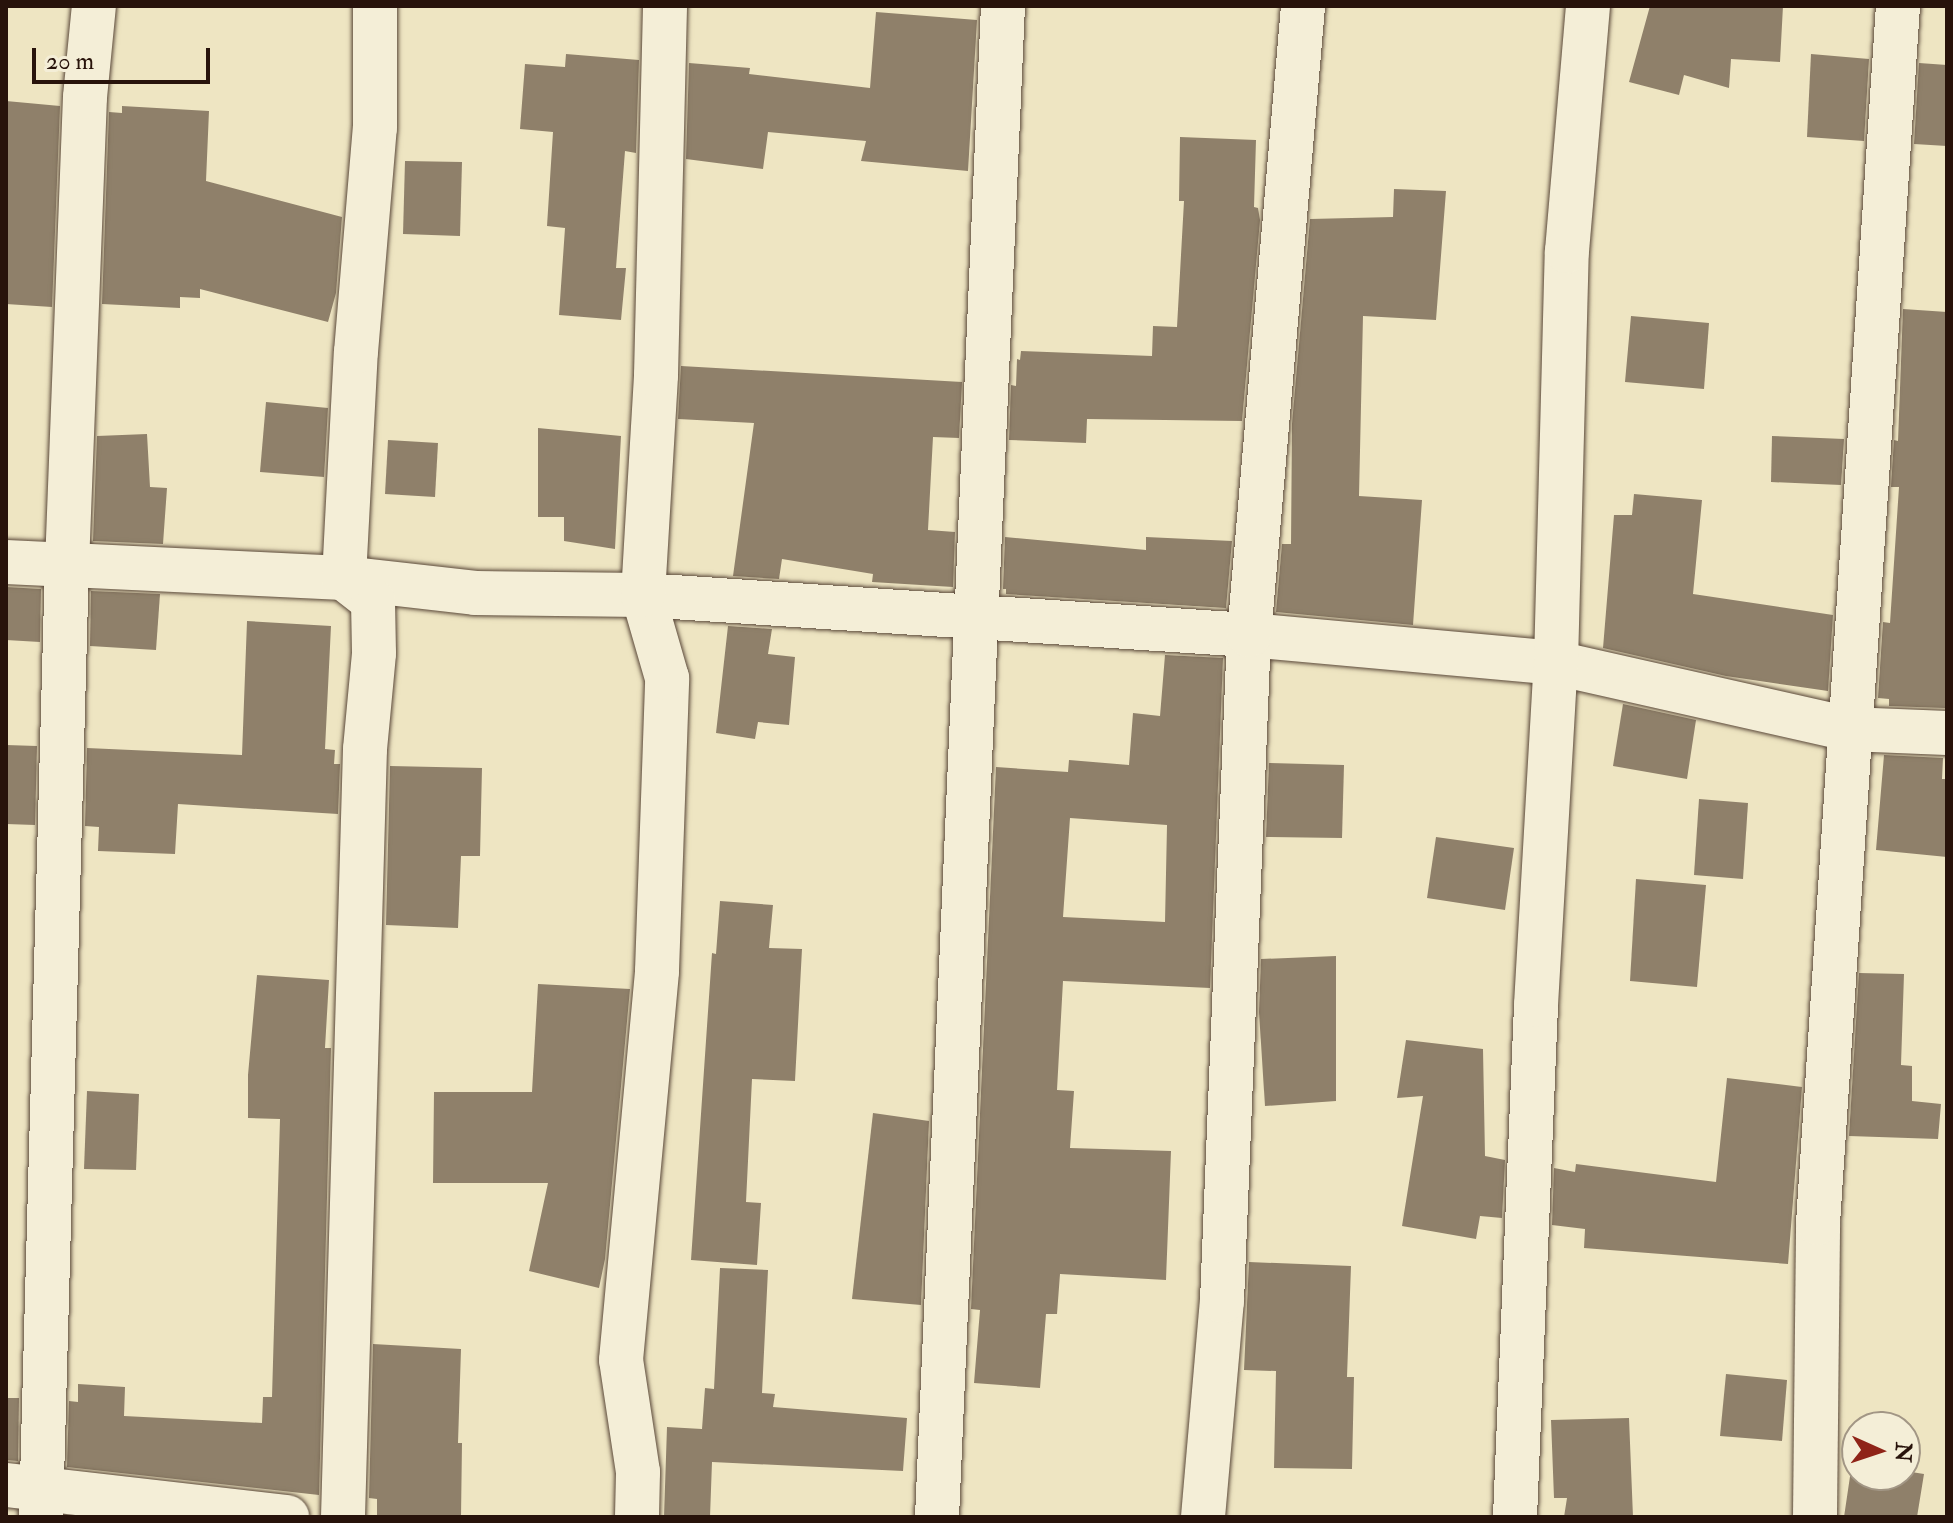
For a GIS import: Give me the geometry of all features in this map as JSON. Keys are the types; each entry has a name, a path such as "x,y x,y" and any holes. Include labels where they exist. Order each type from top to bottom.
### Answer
{"street":[{"path":"94,6 85,97 30,1497 272,1512 287,1517"},
{"path":"344,578 356,352 375,128 375,6"},
{"path":"637,1517 638,1472 621,1360 657,971 667,678 643,595 656,359 665,6"},
{"path":"937,1517 1003,6"},
{"path":"1203,1517 1222,1285 1249,635 1303,6"},
{"path":"1515,1517 1535,1021 1556,663 1567,251 1588,6"},
{"path":"1815,1517 1818,1223 1848,729 1898,6"},
{"path":"6,562 344,578 475,593 643,595 1249,635 1556,663 1848,729 1947,733"},
{"path":"343,1517 365,749 374,653 373,601 344,578"}],"building":[{"path":"1650,6 1783,6 1780,62 1731,59 1729,88 1684,75 1679,95 1629,82"},
{"path":"876,12 977,20 968,171 861,161 866,141 768,132 763,169 686,159 689,63 750,68 749,74 870,88"},
{"path":"566,54 639,60 636,153 625,151 616,268 626,268 621,320 559,315 565,228 547,226 553,132 520,129 525,64 565,67"},
{"path":"1811,54 1869,59 1864,141 1807,137"},
{"path":"1919,63 1947,65 1947,146 1914,144"},
{"path":"6,101 60,106 52,307 6,304"},
{"path":"122,106 209,111 206,181 342,217 336,293 328,322 200,289 200,298 180,297 180,308 102,304 109,112 122,113"},
{"path":"1180,137 1256,140 1254,207 1258,208 1260,220 1242,421 1087,419 1086,443 1009,440 1011,385 1016,386 1017,359 1020,360 1021,351 1152,356 1153,326 1177,327 1184,201 1179,201"},
{"path":"405,161 462,162 460,236 403,234"},
{"path":"1394,189 1446,191 1436,320 1363,316 1359,496 1422,500 1413,625 1276,612 1282,544 1291,544 1292,424 1310,219 1393,217"},
{"path":"1903,309 1947,312 1945,708 1889,706 1889,699 1878,698 1883,622 1890,623 1899,487 1891,487 1894,440 1898,441"},
{"path":"1631,316 1709,323 1704,389 1625,382"},
{"path":"681,366 962,382 959,438 933,437 928,530 955,532 953,587 872,582 873,574 782,559 779,579 733,576 754,423 678,419"},
{"path":"266,402 328,408 324,477 260,472"},
{"path":"538,428 621,436 615,549 564,541 564,517 538,517"},
{"path":"147,434 150,487 167,488 163,544 93,541 97,436"},
{"path":"1772,436 1844,439 1841,485 1771,482"},
{"path":"388,440 438,443 435,497 385,494"},
{"path":"1634,494 1702,500 1693,594 1833,615 1828,691 1726,676 1603,648 1614,515 1632,515"},
{"path":"1005,537 1146,550 1146,537 1232,541 1226,608 1006,594 1006,589 1003,589"},
{"path":"6,587 41,589 40,642 6,640"},
{"path":"91,591 160,594 156,650 90,646"},
{"path":"247,621 331,626 325,749 335,750 334,764 340,764 338,814 178,804 175,854 98,851 99,827 85,826 87,748 242,755"},
{"path":"728,626 772,629 768,654 795,657 789,725 758,722 755,739 716,733"},
{"path":"1165,655 1223,658 1210,988 1063,981 1057,1090 1074,1091 1070,1148 1171,1151 1166,1280 1060,1274 1057,1314 1046,1314 1040,1388 974,1383 980,1310 971,1309 996,767 1068,772 1069,760 1129,765 1133,713 1160,716","holes":["1070,818 1167,825 1165,922 1063,917"]},
{"path":"1623,704 1696,720 1687,779 1613,766"},
{"path":"6,745 37,746 35,825 6,824"},
{"path":"1884,755 1943,758 1942,779 1947,779 1947,857 1876,850"},
{"path":"1269,763 1344,765 1342,838 1266,837"},
{"path":"390,766 482,768 480,856 461,856 458,928 386,925"},
{"path":"1699,799 1748,803 1743,879 1694,875"},
{"path":"1436,837 1514,848 1505,910 1427,898"},
{"path":"1636,879 1706,885 1697,987 1630,981"},
{"path":"720,901 773,905 769,948 802,949 795,1081 752,1079 746,1202 761,1203 757,1265 691,1260 712,953 716,954"},
{"path":"1336,956 1336,1101 1265,1106 1259,1012 1261,959"},
{"path":"1859,973 1904,974 1901,1065 1912,1066 1912,1101 1941,1104 1938,1139 1849,1136"},
{"path":"257,975 329,980 325,1048 331,1048 319,1495 67,1467 69,1401 78,1402 78,1384 125,1387 124,1416 262,1423 263,1397 272,1397 280,1119 248,1118 248,1075"},
{"path":"538,984 630,989 605,1259 599,1288 529,1271 548,1183 433,1183 434,1092 532,1092"},
{"path":"1406,1040 1483,1049 1485,1156 1505,1160 1502,1218 1480,1216 1476,1239 1402,1226 1423,1096 1397,1098"},
{"path":"1727,1078 1802,1087 1788,1264 1584,1248 1585,1229 1552,1225 1554,1168 1575,1172 1576,1164 1716,1182"},
{"path":"87,1091 139,1094 136,1170 84,1169"},
{"path":"873,1113 929,1121 921,1305 852,1299"},
{"path":"1249,1262 1351,1266 1347,1377 1354,1377 1352,1469 1274,1468 1276,1371 1244,1370"},
{"path":"720,1268 768,1270 762,1393 775,1394 773,1407 907,1418 903,1471 712,1462 710,1517 664,1517 667,1427 702,1429 705,1388 714,1389"},
{"path":"373,1344 461,1349 458,1443 462,1443 461,1517 377,1517 377,1499 369,1498"},
{"path":"1726,1374 1787,1380 1782,1441 1720,1436"},
{"path":"6,1398 19,1398 18,1461 6,1460"},
{"path":"1629,1418 1633,1517 1564,1517 1567,1498 1554,1498 1551,1420"},
{"path":"1921,1474 1924,1474 1917,1517 1844,1517 1848,1491 1921,1491"}]}
